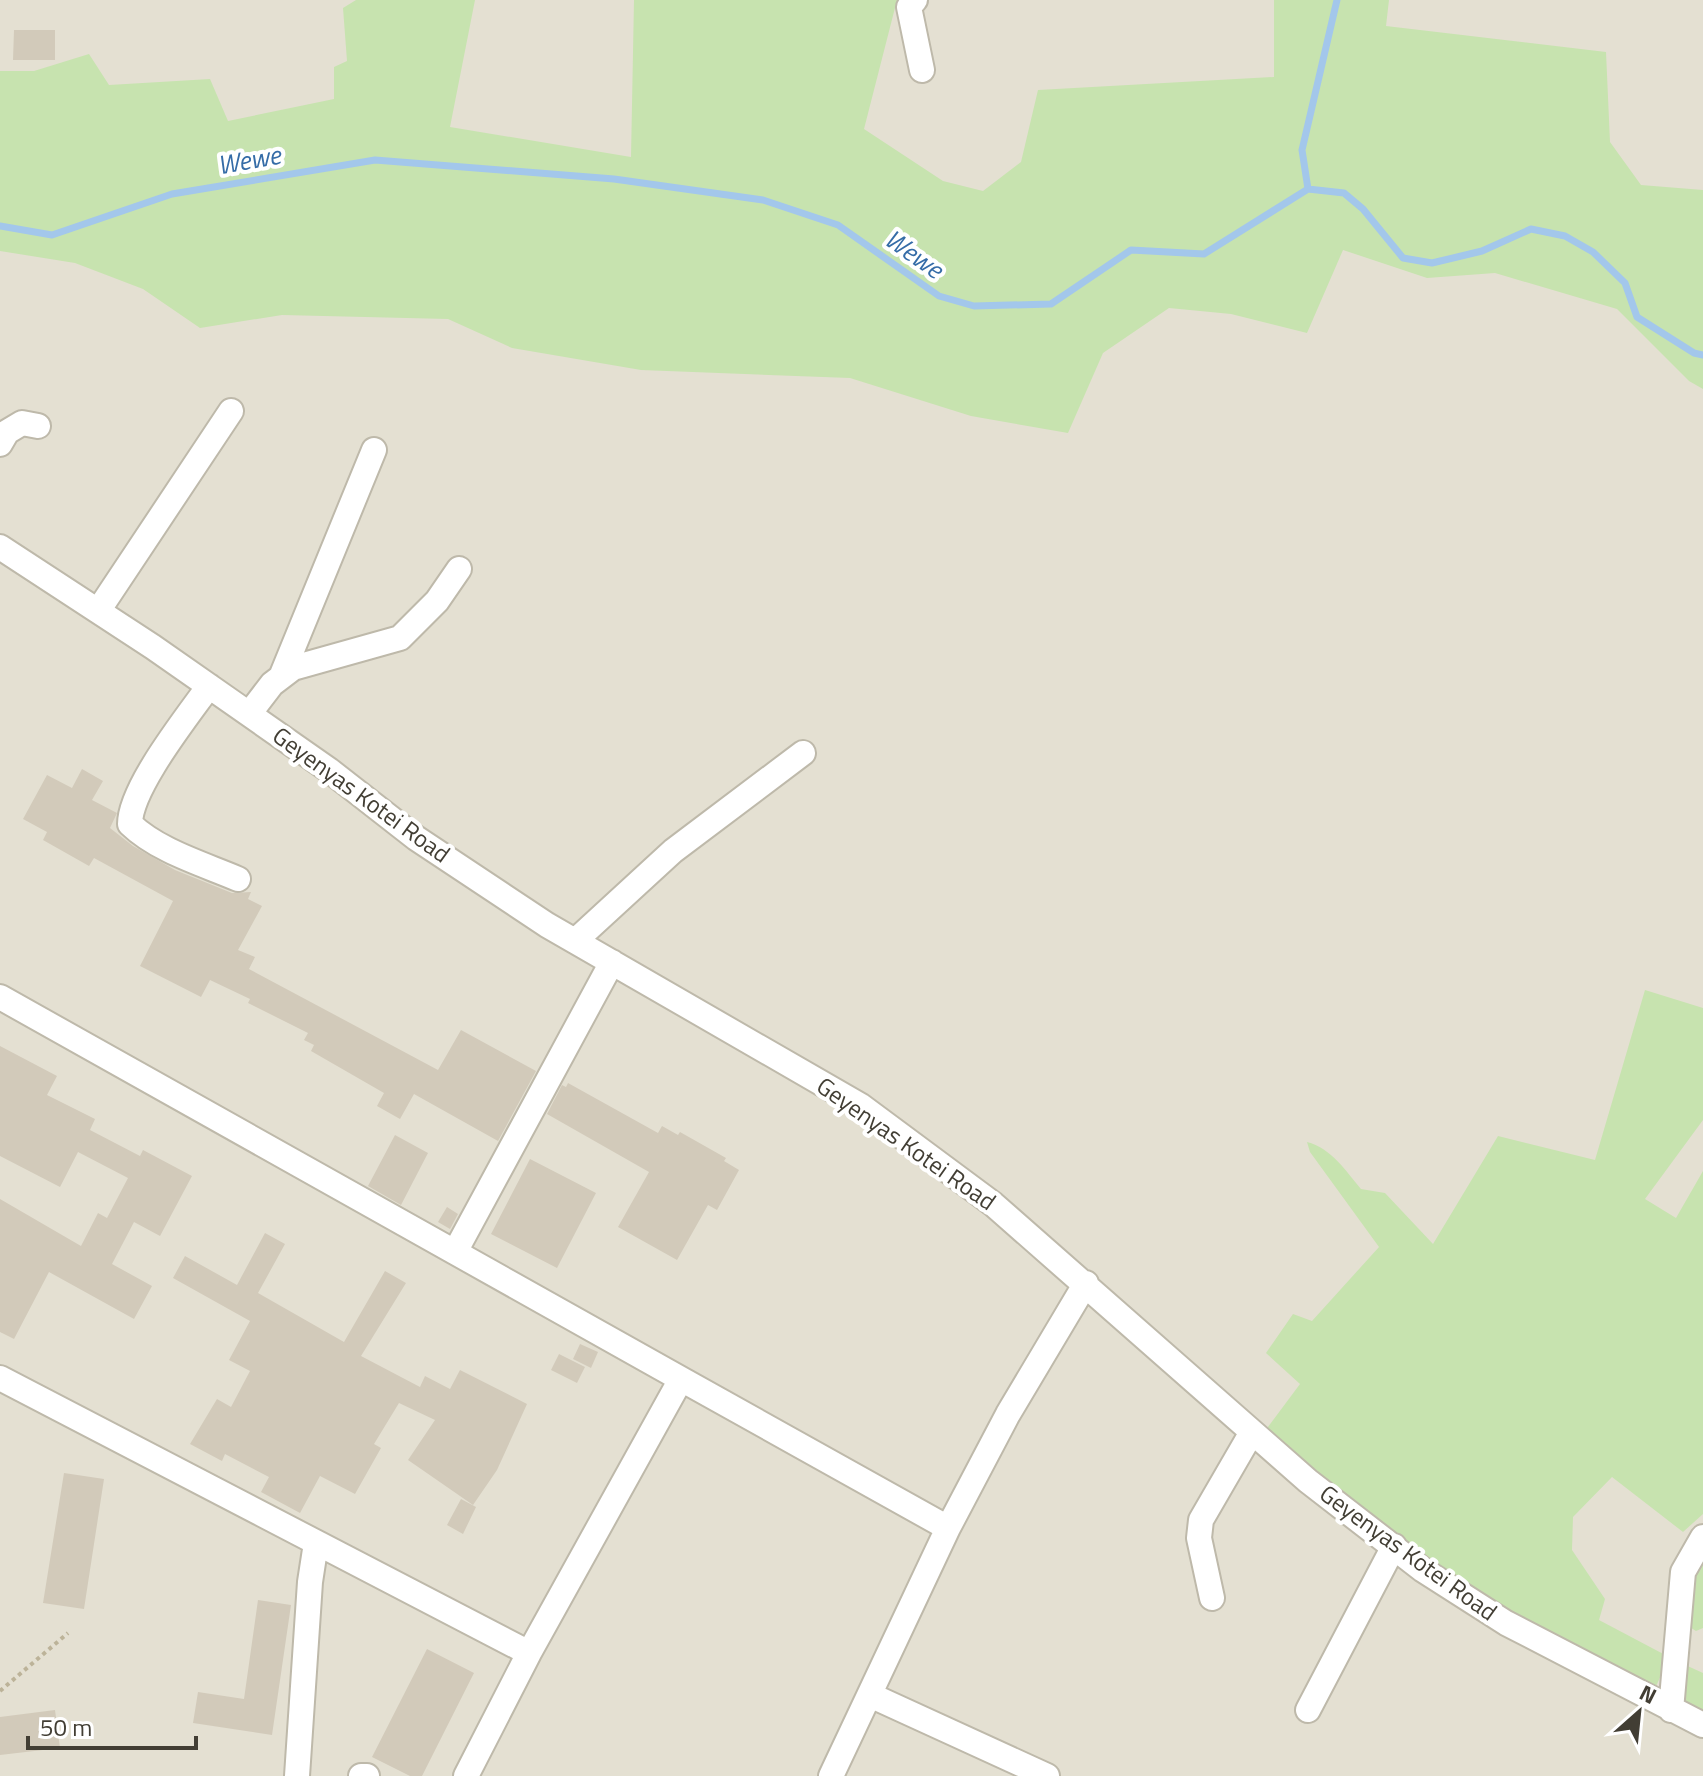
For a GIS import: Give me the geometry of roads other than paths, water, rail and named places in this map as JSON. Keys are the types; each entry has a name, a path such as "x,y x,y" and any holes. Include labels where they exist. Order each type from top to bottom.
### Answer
{"street":[{"path":"915,0 909,7 922,70"},
{"path":"98,611 231,411"},
{"path":"0,444 7,432 22,423 38,426"},
{"path":"281,677 374,450"},
{"name":"Geyenyas Kotei Road","path":"0,547 209,686 416,838 575,941 861,1106 993,1204 1308,1481 1462,1597 1703,1725"},
{"path":"249,714 281,677 293,668 400,638 437,601 459,569"},
{"path":"209,686 170,740 130,808 130,824 140,834 168,849 238,879"},
{"path":"575,941 673,851 803,753"},
{"path":"455,1252 612,962"},
{"path":"0,997 948,1528"},
{"path":"831,1776 948,1528 1008,1414 1086,1283"},
{"path":"0,1378 529,1653"},
{"path":"466,1776 529,1653 681,1379"},
{"path":"1212,1598 1199,1538 1201,1520 1252,1432"},
{"path":"1671,1710 1683,1572 1703,1537"},
{"path":"297,1776 310,1582 316,1543"},
{"path":"1308,1710 1394,1546"},
{"path":"870,1695 1047,1776"}],"waterway":[{"path":"1308,189 1302,150 1337,0"},
{"name":"Wewe","path":"0,226 52,235 172,194 375,160 614,179 763,200 838,225 939,296 974,306 1051,304 1131,250 1204,254 1308,189 1344,193 1363,209 1403,258 1432,263 1482,251 1531,229 1565,236 1593,252 1625,283 1637,317 1694,353 1703,355"}]}
